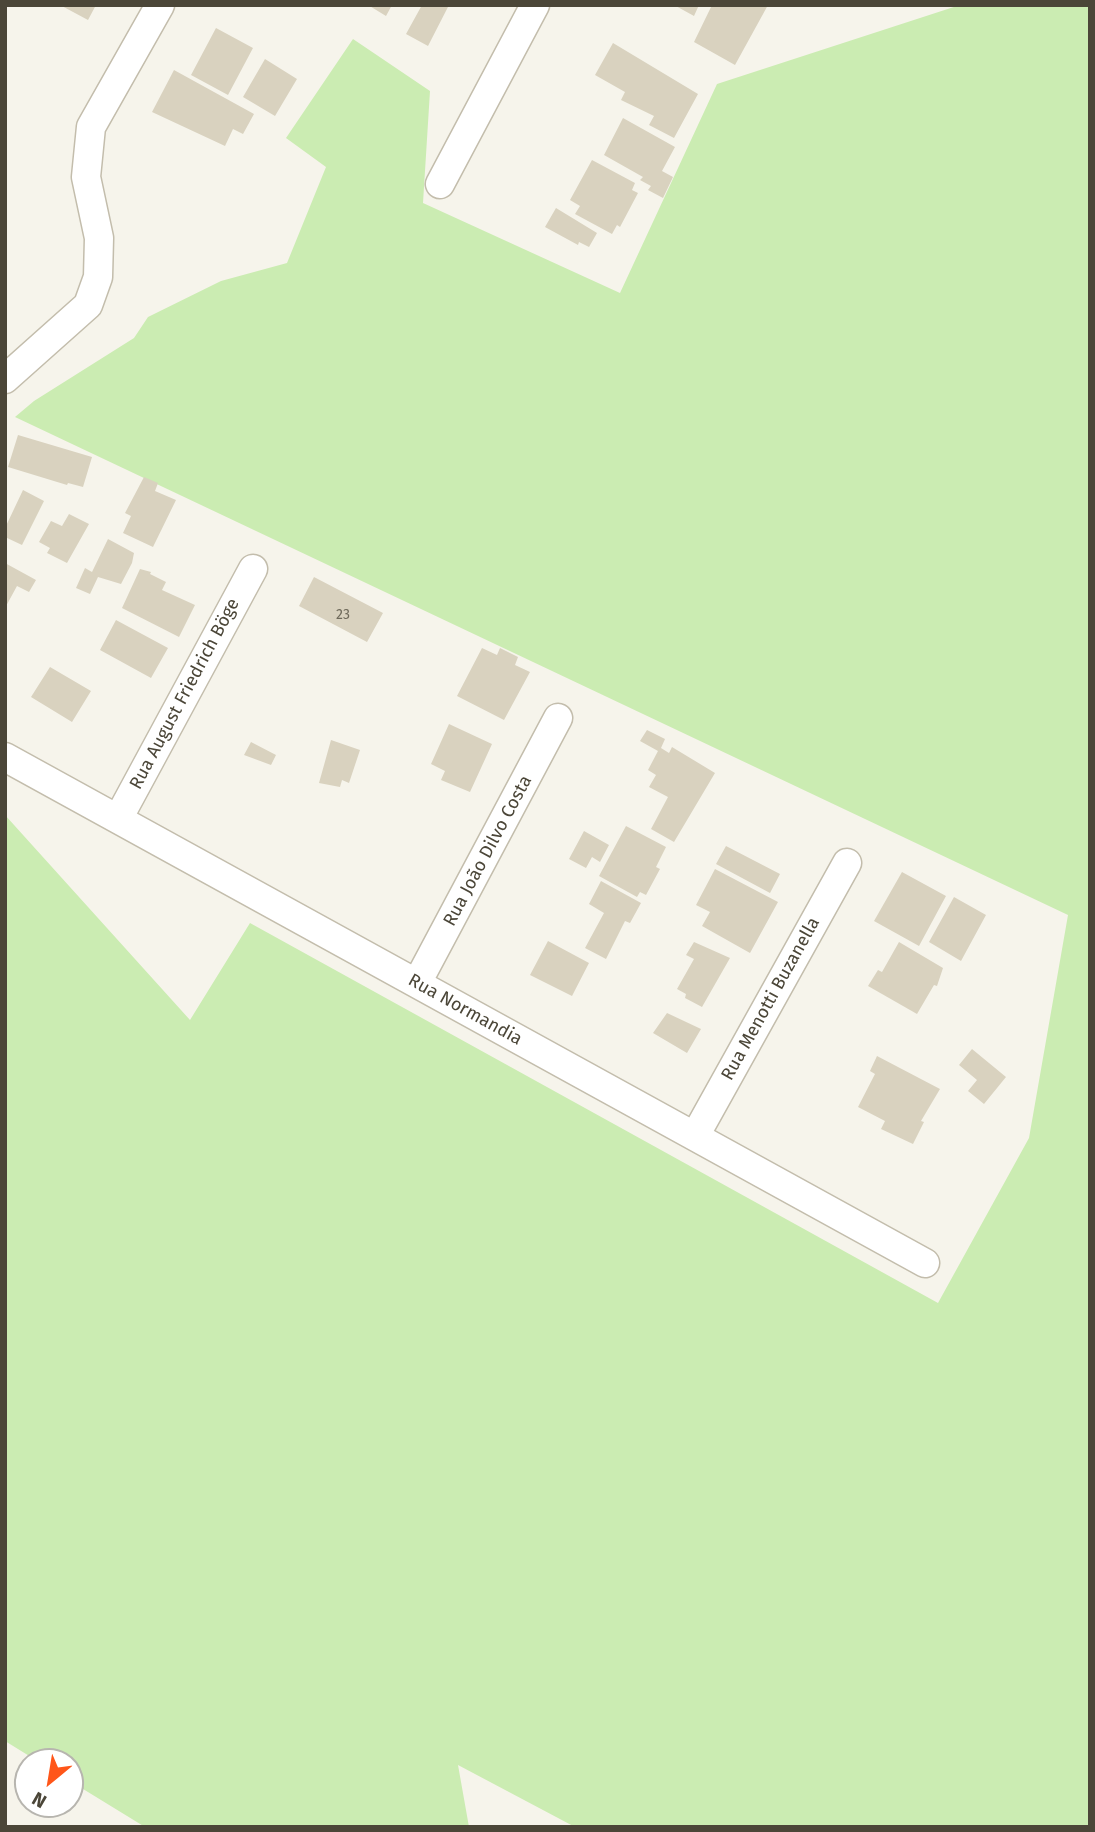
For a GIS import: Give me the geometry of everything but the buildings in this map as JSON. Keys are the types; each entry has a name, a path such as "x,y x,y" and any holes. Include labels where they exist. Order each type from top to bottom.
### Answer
{"street":[{"path":"5,379 88,305 98,277 99,238 86,177 91,127 160,5"},
{"path":"440,184 535,5"},
{"name":"Rua August Friedrich Böge","path":"118,819 253,569"},
{"name":"Rua João Dilvo Costa","path":"417,984 558,718"},
{"name":"Rua Normandia","path":"5,757 925,1263"},
{"name":"Rua Menotti Buzanella","path":"695,1136 847,863"}],"green space":[{"path":"960,5 1090,5 1090,1827 575,1827 458,1765 469,1827 145,1827 84,1790 84,1748 16,1748 5,1741 5,815 190,1020 250,923 938,1303 1029,1138 1068,915 15,417 34,401 134,338 148,317 221,281 287,263 326,167 286,138 353,39 430,91 423,203 620,293 717,84"}]}
